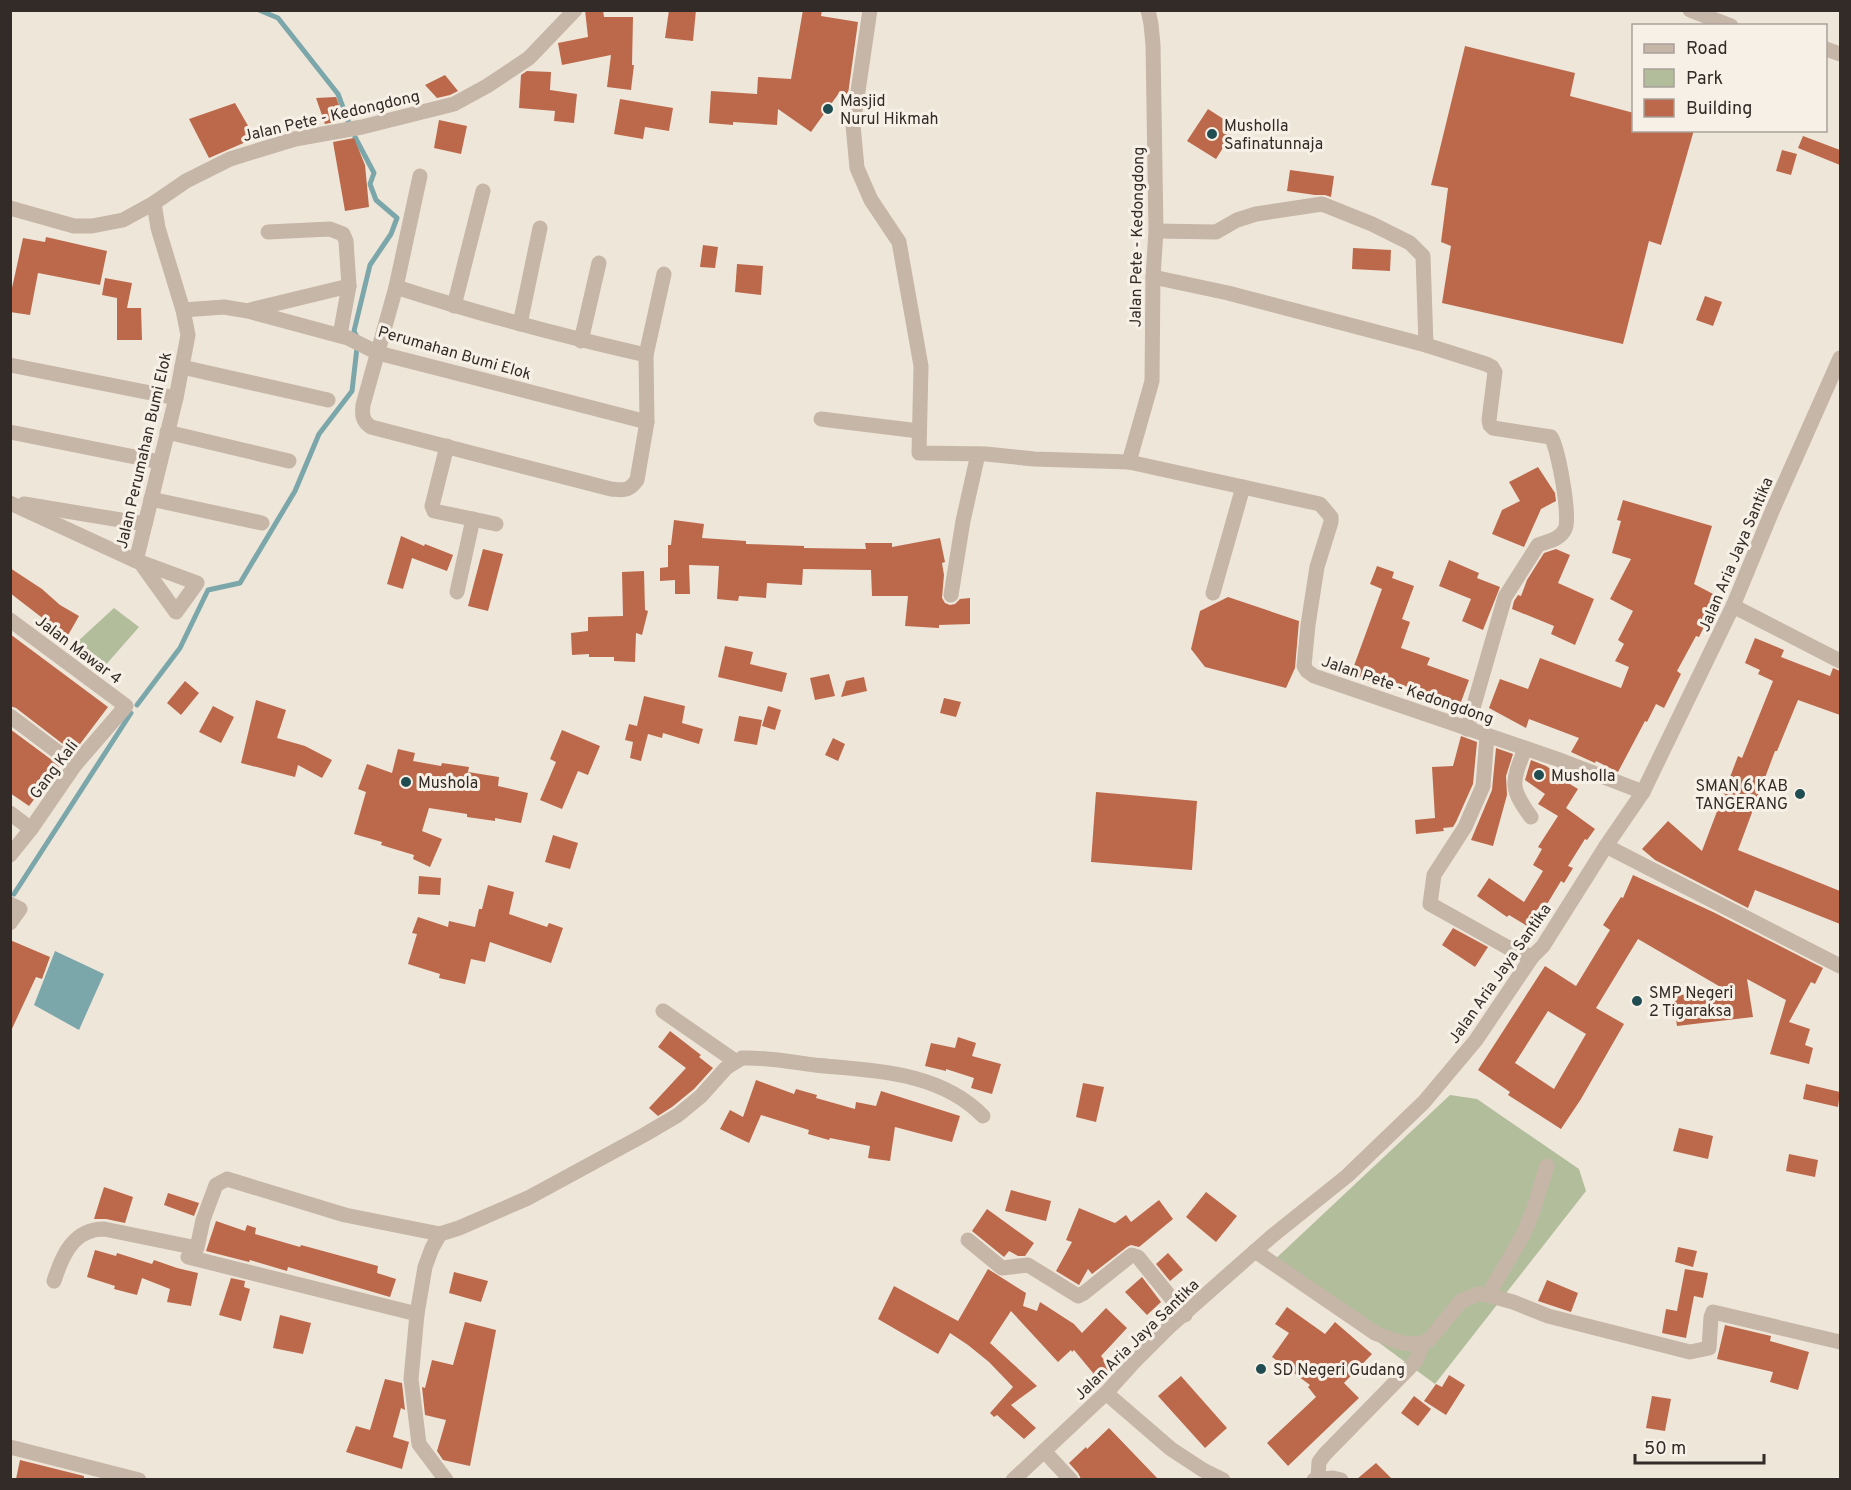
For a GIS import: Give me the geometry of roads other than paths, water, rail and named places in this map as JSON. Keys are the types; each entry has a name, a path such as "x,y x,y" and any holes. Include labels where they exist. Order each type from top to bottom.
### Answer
{"street":[{"name":"Jalan Pete - Kedongdong","path":"10,208 74,226 92,226 123,220 154,203 186,180 230,159 295,139 362,127 454,104 487,86 529,58 575,10"},
{"name":"Jalan Pete - Kedongdong","path":"870,10 853,125 857,168 872,200 899,242 921,366 919,453 1129,462 1320,504 1331,517 1331,522 1317,567 1304,666 1307,671 1314,676 1525,748 1643,792"},
{"name":"Jalan Pete - Kedongdong","path":"1129,462 1152,381 1156,231 1153,45 1148,10"},
{"path":"1690,10 1726,24"},
{"path":"420,176 396,287 372,350 362,415 365,423 371,427 610,489 624,490 632,487 636,480 647,422 646,355 664,274"},
{"path":"454,306 483,190"},
{"name":"Jalan Perumahan Bumi Elok","path":"10,503 138,561 176,398 188,335 183,310 158,228 154,203"},
{"path":"1156,231 1216,232 1237,219 1322,204 1372,224 1410,243 1423,256 1426,345"},
{"path":"520,324 540,228"},
{"path":"268,232 330,229 343,234 346,241 349,286 344,337"},
{"path":"581,340 599,263"},
{"path":"1153,277 1228,293 1426,345 1486,364 1495,372 1490,425 1493,428 1551,437 1556,451 1568,518 1565,529 1558,538 1538,545 1505,597 1467,729"},
{"path":"248,311 349,286"},
{"path":"396,287 520,324 646,355"},
{"name":"Perumahan Bumi Elok","path":"183,310 224,307 248,311 344,337 372,350 647,422"},
{"name":"Jalan Aria Jaya Santika","path":"1013,1479 1106,1393 1168,1328 1285,1225 1347,1176 1424,1102 1476,1040 1532,957 1543,946 1643,792 1733,606 1840,358"},
{"path":"10,365 176,398"},
{"path":"182,367 328,400"},
{"path":"821,419 919,431"},
{"path":"10,432 160,462"},
{"path":"167,432 289,461"},
{"path":"447,446 432,506 434,511 496,524"},
{"path":"951,595 963,521 978,454"},
{"path":"1213,593 1244,487"},
{"path":"151,499 262,523"},
{"path":"10,503 145,524"},
{"path":"457,592 473,519"},
{"path":"1733,606 1840,661"},
{"name":"Jalan Mawar 4","path":"10,620 126,706"},
{"name":"Gang Kali","path":"10,855 31,829 75,765 126,706"},
{"path":"10,716 75,765"},
{"path":"1487,736 1483,786 1465,827 1434,875 1430,904 1507,947 1532,957"},
{"path":"1525,748 1514,775 1514,786 1518,800 1531,817"},
{"path":"10,813 31,829"},
{"path":"1606,846 1840,966"},
{"path":"10,923 15,906"},
{"path":"663,1011 735,1061"},
{"path":"54,1281 60,1263 71,1243 80,1235 95,1229 197,1248 203,1220 216,1185 227,1179 345,1215 440,1234 459,1228 528,1198 678,1115 693,1103 726,1068 742,1058 888,1073 926,1081 948,1089 971,1104 983,1116"},
{"path":"1488,1295 1523,1235 1547,1166"},
{"path":"440,1234 425,1268 417,1314 411,1379 419,1444 446,1479"},
{"path":"968,1240 1002,1268 1028,1265 1078,1296 1132,1255 1138,1257 1185,1315"},
{"path":"1256,1251 1375,1333 1396,1342 1423,1343"},
{"path":"188,1257 417,1314"},
{"path":"1341,1479 1316,1479 1319,1462 1416,1361 1423,1343 1436,1333 1461,1301 1478,1294 1513,1302 1548,1316 1690,1352 1709,1348 1713,1312 1840,1342"},
{"path":"1106,1393 1171,1449 1203,1470 1223,1479"},
{"path":"10,1447 139,1479"},
{"path":"1044,1451 1071,1479"}],"water":[{"path":"55,951 104,974 79,1030 34,1005"}],"waterway":[{"path":"259,10 278,18 338,94 350,126"},
{"path":"137,705 180,648 208,590 240,583 295,491 319,434 352,391 358,339 354,331 370,265 391,234 397,218 376,200 370,184 374,173 355,137"},
{"path":"14,894 131,713"}],"place":[{"name":"Masjid Nurul Hikmah","path":"828,109"},
{"name":"Musholla Safinatunnaja","path":"1212,134"},
{"name":"Musholla","path":"1539,775"},
{"name":"Mushola","path":"406,782"},
{"name":"SMAN 6 KAB TANGERANG","path":"1800,794"},
{"name":"SMP Negeri 2 Tigaraksa","path":"1637,1001"},
{"name":"SD Negeri Gudang","path":"1261,1369"}]}
